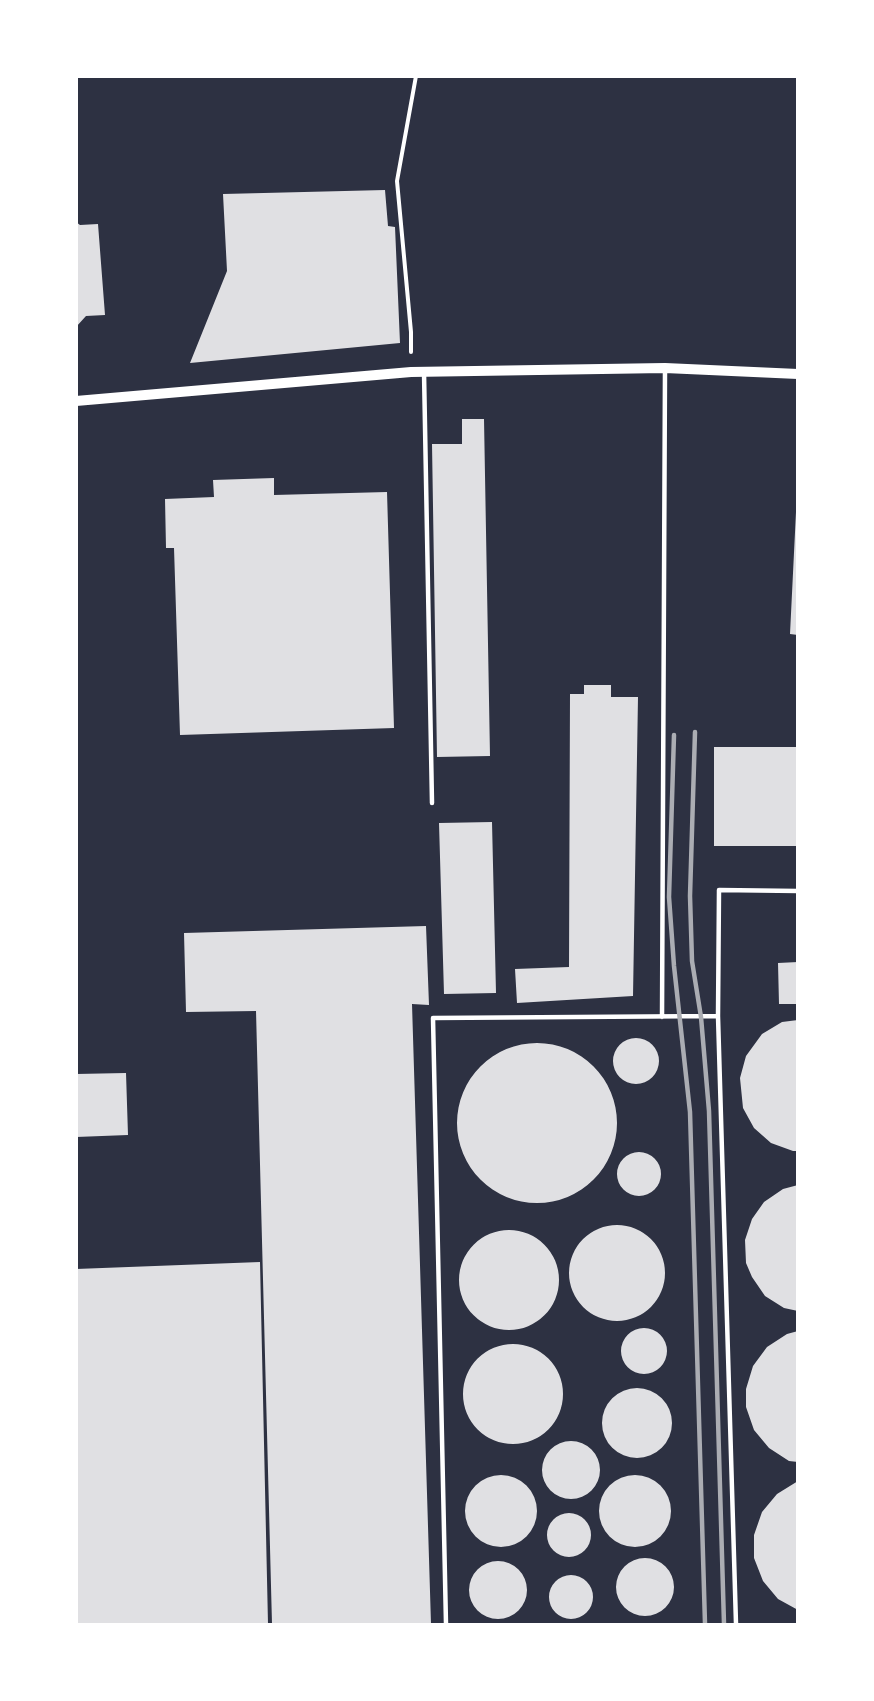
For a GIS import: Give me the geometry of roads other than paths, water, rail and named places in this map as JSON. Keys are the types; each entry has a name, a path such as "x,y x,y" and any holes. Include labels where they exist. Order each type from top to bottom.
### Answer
{"street":[{"path":"76,401 411,372 665,368 798,374"}],"lane":[{"path":"663,1017 665,368"},
{"path":"424,372 432,803"},
{"path":"736,1624 718,1017 719,890 798,891"},
{"path":"446,1624 433,1018 718,1017"}],"railway":[{"path":"695,732 690,896 692,961 701,1017 709,1111 724,1624"},
{"path":"674,735 669,897 690,1112 705,1624"}]}
